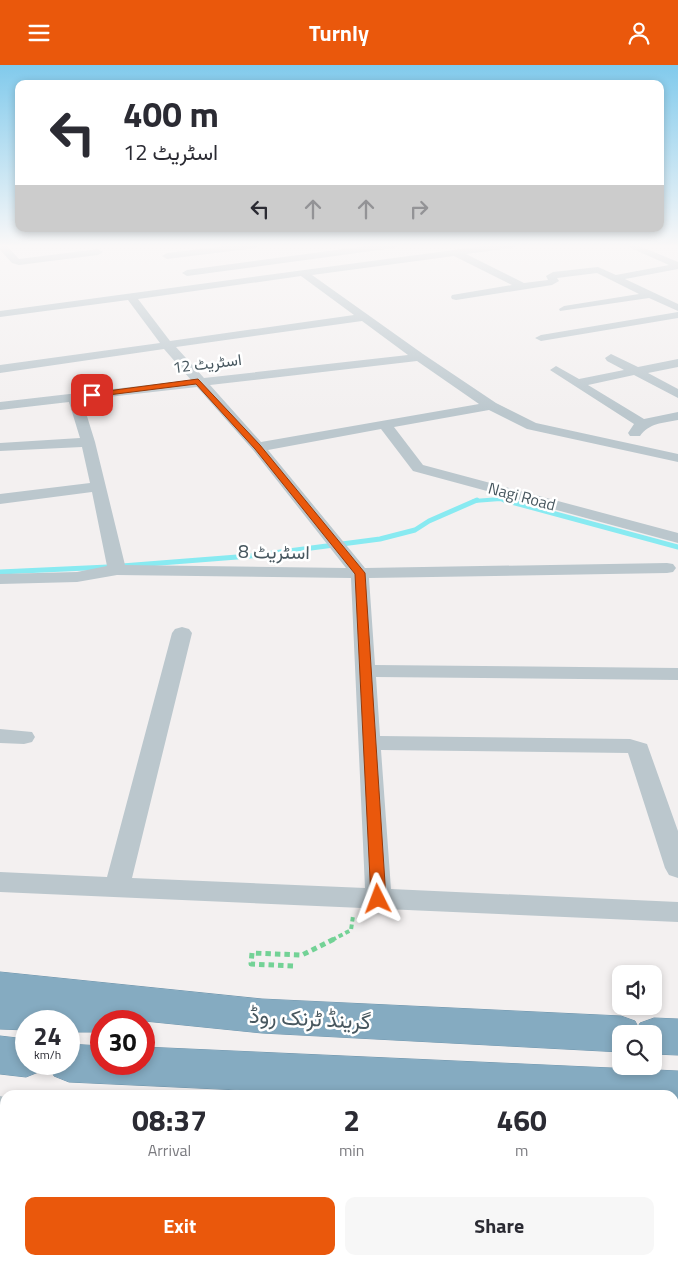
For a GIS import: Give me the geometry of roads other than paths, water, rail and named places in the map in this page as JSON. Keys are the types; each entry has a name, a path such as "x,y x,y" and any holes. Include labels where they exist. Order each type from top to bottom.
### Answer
{"highway":[{"name":"گرینڈ ٹرنک روڈ","path":"0,989 262,1016 612,1034"},
{"path":"0,1013 32,1015 262,1016"},
{"path":"662,1036 678,1037"},
{"path":"0,1055 15,1057"},
{"path":"0,1059 15,1059"},
{"path":"80,1064 450,1088 602,1090"}],"street":[{"path":"0,314 100,301"},
{"path":"134,301 168,346 258,447 360,573 371,743 367,898"},
{"path":"343,301 419,357 491,406 532,426 678,458"},
{"path":"564,309 613,301"},
{"path":"663,301 678,308"},
{"path":"557,348 540,339 678,315"},
{"path":"0,369 365,317"},
{"path":"591,330 605,339"},
{"name":"اسٹریٹ 12","path":"0,406 198,381 419,357"},
{"path":"611,358 678,394"},
{"path":"577,383 678,363"},
{"path":"556,370 577,383 639,430 660,420 678,416"},
{"path":"74,397 88,442 116,566"},
{"path":"258,447 386,426 491,406"},
{"path":"660,420 678,426"},
{"name":"Nagi Road","path":"386,426 418,468 678,538"},
{"path":"0,447 88,442"},
{"path":"0,499 98,487"},
{"name":"اسٹریٹ 8","path":"0,579 77,577 116,566 360,573 667,568"},
{"path":"117,887 182,633"},
{"path":"367,671 678,673"},
{"path":"0,736 24,737"},
{"path":"371,743 630,746 639,749 672,831 678,867"},
{"path":"0,882 678,912"}],"waterway":[{"path":"475,501 500,499 509,501"},
{"path":"504,500 678,547"},
{"path":"122,566 250,556 380,539 415,530 429,521 475,501"},
{"path":"0,572 108,567"}]}
